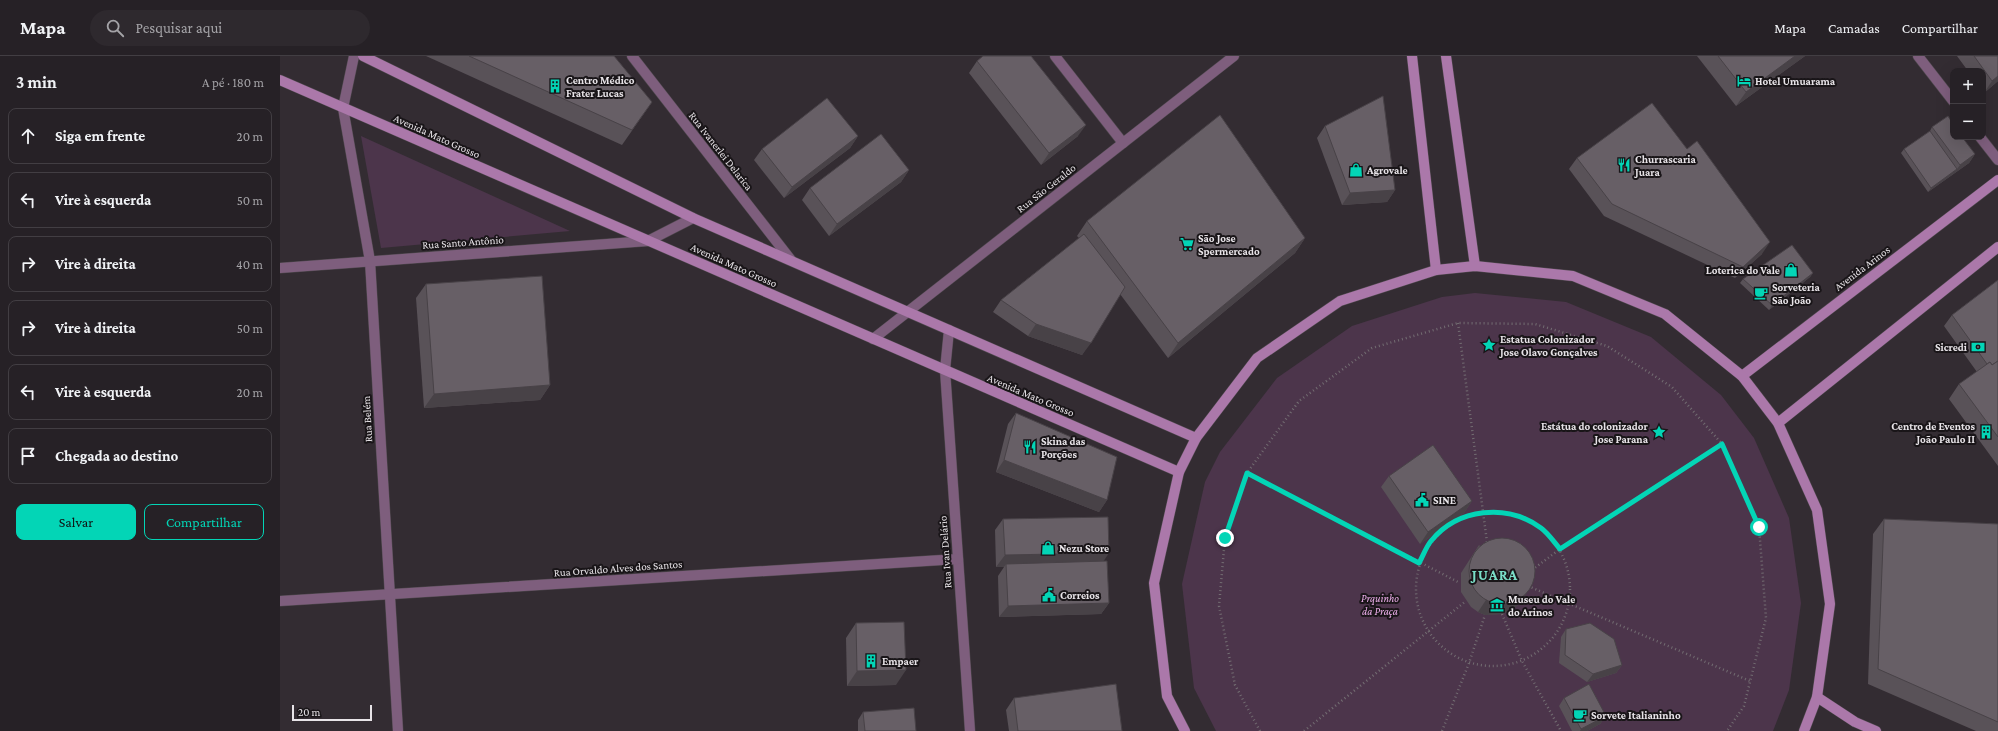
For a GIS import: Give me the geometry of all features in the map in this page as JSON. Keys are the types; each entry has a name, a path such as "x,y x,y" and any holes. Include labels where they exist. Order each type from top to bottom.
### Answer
{"main road":[{"path":"362,56 693,218 1196,438"},
{"path":"1412,56 1436,270"},
{"path":"1446,56 1475,266"},
{"name":"Avenida Mato Grosso","path":"280,80 1179,472"},
{"name":"Avenida Arinos","path":"1742,376 1998,180"},
{"path":"1778,423 1998,247"},
{"path":"1185,731 1167,696 1154,583 1179,472 1196,438 1257,358 1340,301 1436,270 1475,266 1573,276 1665,314 1742,376 1778,423 1817,510 1830,604 1817,697 1804,731"},
{"path":"1817,697 1855,722 1876,731"}],"street":[{"path":"343,108 354,56"},
{"name":"Rua Ivanerlei Delarica","path":"632,56 791,260"},
{"path":"1055,56 1123,143"},
{"name":"Rua São Geraldo","path":"873,339 1234,56"},
{"path":"1918,56 1950,97"},
{"name":"Rua Belém","path":"343,108 370,261 398,731"},
{"path":"1982,140 1998,160"},
{"path":"648,241 693,218"},
{"name":"Rua Santo Antônio","path":"280,268 648,241"},
{"name":"Rua Ivan Delário","path":"949,330 945,370 970,731"},
{"name":"Rua Orvaldo Alves dos Santos","path":"280,601 958,559"}],"path":[{"path":"1458,323 1488,549"},
{"path":"1260,731 1235,685 1219,606 1225,538 1247,473 1299,401 1372,348 1458,323 1535,324 1607,346 1672,387 1722,444 1759,527 1766,618 1744,706 1727,731"},
{"path":"1526,575 1560,549 1722,444"},
{"path":"1247,473 1460,583"},
{"path":"1494,511 1518,515 1542,529 1560,549 1569,574 1569,603 1562,626 1545,647 1522,661 1496,666 1469,663 1445,650 1428,633 1418,611 1414,587 1419,563 1430,542 1448,525 1470,514 1484,512 1494,511"},
{"path":"1527,585 1750,681"},
{"path":"1304,731 1466,601"},
{"path":"1502,614 1522,661 1562,731"},
{"path":"1442,731 1469,663 1485,615"}],"green space":[{"path":"361,136 570,231 381,248"},
{"name":"Prquinho da Praça","path":"1475,293 1566,302 1651,337 1721,395 1754,438 1789,518 1801,603 1789,690 1773,731 1216,731 1194,688 1182,584 1205,482 1220,452 1277,378 1352,326 1442,297"}],"building":[{"path":"469,56 614,56 652,102 632,130"},
{"path":"983,56 1031,56 1086,125 1049,153 977,61"},
{"path":"1718,56 1795,56 1746,92"},
{"path":"1974,56 1998,56 1998,76 1992,81 1986,73 1986,68 1983,68"},
{"name":"Agrovale","path":"1383,96 1395,190 1350,193 1325,126"},
{"path":"827,98 858,136 792,187 762,149"},
{"path":"1652,103 1687,149 1697,141 1770,242 1743,267 1612,204 1577,158"},
{"name":"São Jose Spermercado","path":"1220,115 1305,238 1178,343 1087,221"},
{"path":"1948,116 1950,119 1950,140 1964,140 1975,154 1960,165 1932,127"},
{"path":"1930,131 1957,169 1931,188 1904,149"},
{"path":"881,134 909,170 837,224 810,188"},
{"path":"1084,234 1125,287 1091,343 1036,324 1001,300"},
{"path":"1792,245 1813,273 1772,305 1743,279"},
{"path":"542,276 550,385 434,394 426,284"},
{"name":"Sicredi","path":"1998,280 1998,361 1992,365 1990,362 1987,364 1952,315"},
{"path":"1998,361 1998,437 1959,384 1990,362 1992,365"},
{"name":"Skina das Porções","path":"1016,413 1117,457 1107,500 1004,460"},
{"name":"SINE","path":"1433,445 1472,501 1428,532 1389,476"},
{"name":"Nezu Store","path":"1108,517 1109,553 1005,555 1003,519"},
{"path":"1884,519 1998,524 1998,722 1878,669"},
{"path":"1502,538 1515,541 1525,548 1532,558 1535,571 1532,584 1525,594 1515,601 1502,604 1489,601 1479,594 1472,584 1469,571 1472,558 1479,548 1489,541"},
{"name":"Correios","path":"1107,561 1109,603 1008,606 1006,564"},
{"path":"904,622 906,670 857,671 856,623"},
{"path":"1590,623 1614,639 1622,665 1593,674 1565,655 1566,629"},
{"path":"1116,684 1122,731 1018,731 1014,698"},
{"name":"Sorvete Italianinho","path":"1589,684 1606,716 1581,729 1564,698"},
{"path":"914,708 916,731 865,731 863,712"}],"place":[{"name":"Hotel Umuarama","path":"1744,81"},
{"name":"Centro Médico Frater Lucas","path":"555,86"},
{"name":"Churrascaria Juara","path":"1624,165"},
{"name":"Agrovale","path":"1356,170"},
{"name":"São Jose Spermercado","path":"1187,244"},
{"name":"Loterica do Vale","path":"1791,270"},
{"name":"Sorveteria São João","path":"1761,293"},
{"name":"Estatua Colonizador Jose Olavo Gonçalves","path":"1489,345"},
{"name":"Sicredi","path":"1978,347"},
{"name":"Estátua do colonizador Jose Parana","path":"1659,432"},
{"name":"Centro de Eventos João Paulo II","path":"1986,432"},
{"name":"Skina das Porções","path":"1030,447"},
{"name":"SINE","path":"1422,500"},
{"name":"Nezu Store","path":"1048,548"},
{"name":"Correios","path":"1049,595"},
{"name":"Museu do Vale do Arinos","path":"1497,605"},
{"name":"Empaer","path":"871,661"},
{"name":"Sorvete Italianinho","path":"1580,715"}],"district":[{"name":"JUARA","path":"1495,575"}],"route":[{"path":"1225,538 1247,473 1419,563 1430,542 1448,525 1470,514 1494,511 1518,515 1542,529 1560,549 1722,444 1759,527"}]}
